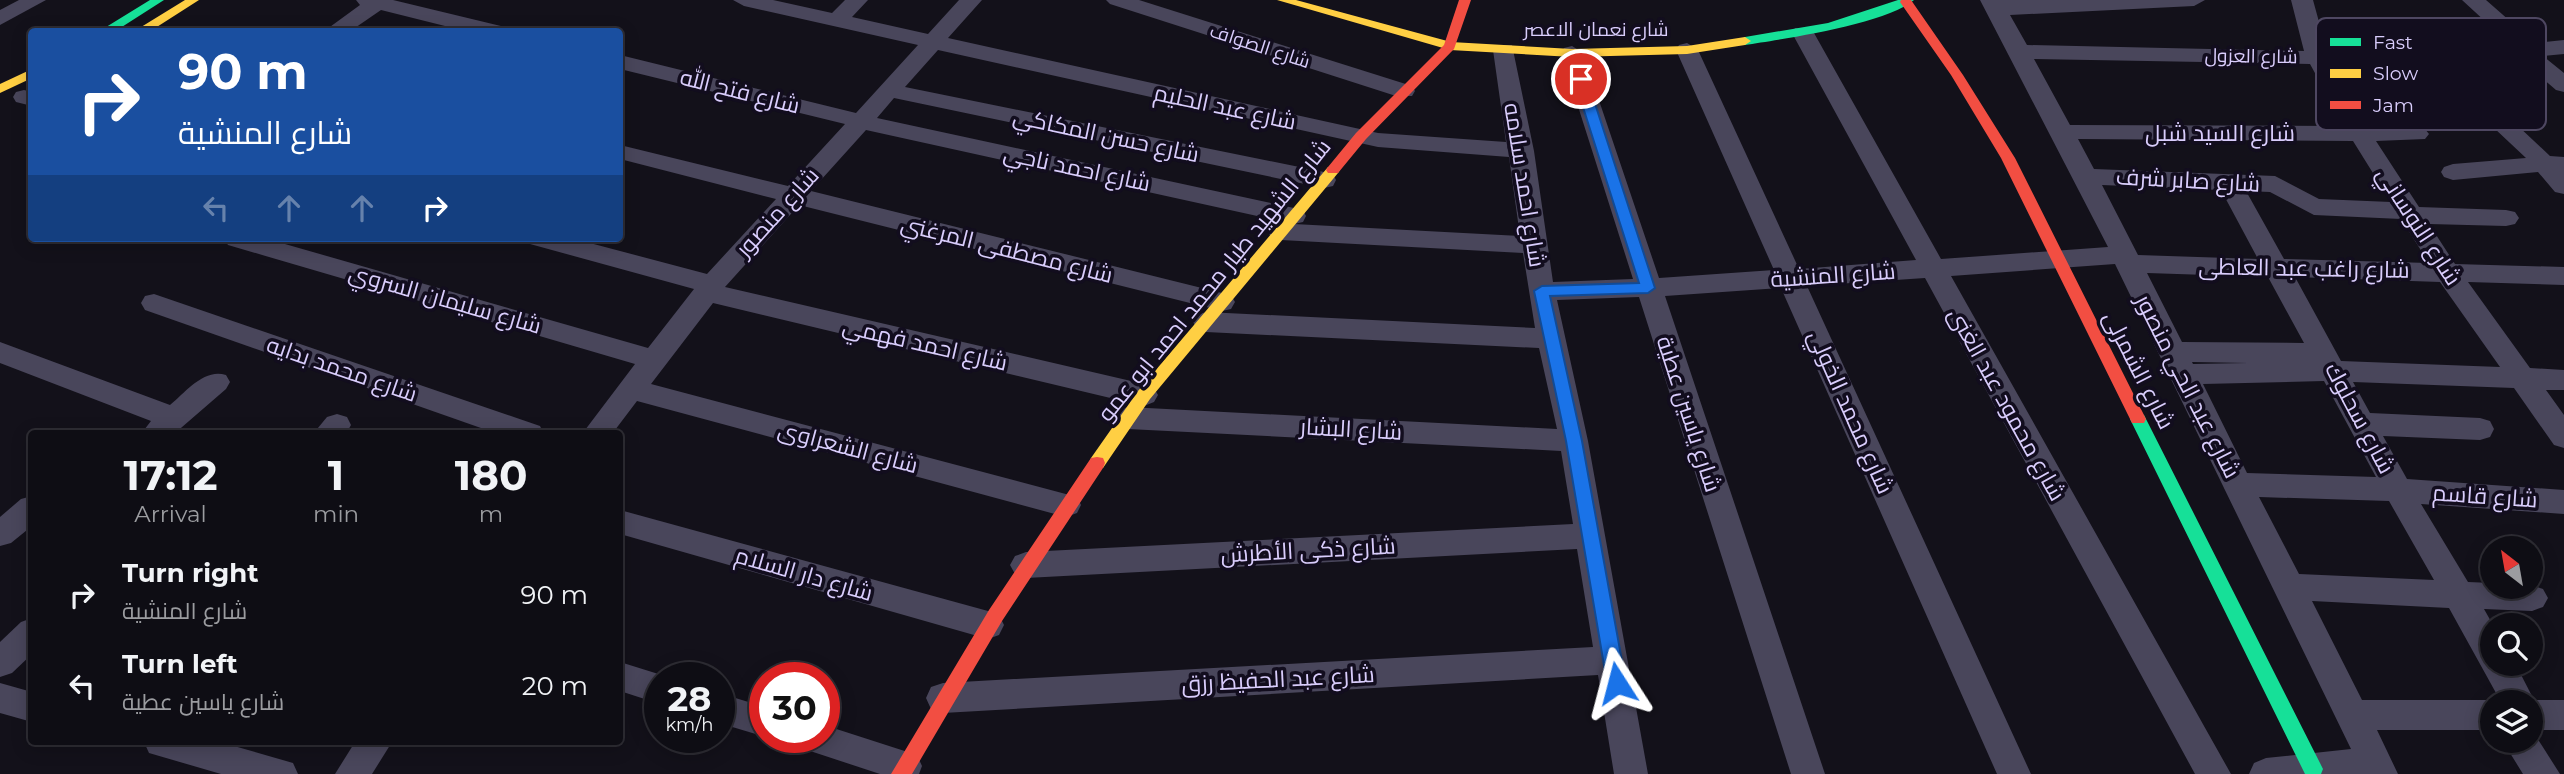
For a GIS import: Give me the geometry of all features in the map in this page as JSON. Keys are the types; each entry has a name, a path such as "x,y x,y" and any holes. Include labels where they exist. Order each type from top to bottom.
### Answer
{"street":[{"path":"5,14 35,0"},
{"path":"132,28 158,0"},
{"path":"133,28 193,0"},
{"name":"شارع عبد الحليم","path":"744,0 1361,136 1401,143 1522,151"},
{"path":"835,22 857,0"},
{"name":"شارع منصور","path":"599,430 709,288 971,0"},
{"name":"شارع الصواف","path":"1117,0 1404,91"},
{"name":"شارع نعمان الاعصر","path":"1283,0 1450,46 1572,53 1687,50 1793,34 1842,26 1907,1"},
{"path":"1450,46 1465,0"},
{"path":"1994,4 2194,0"},
{"name":"شارع النوساني","path":"2302,0 2316,53"},
{"path":"2473,0 2492,18"},
{"path":"339,28 376,1 481,28"},
{"name":"شارع الشمرلى","path":"1907,1 2008,158 2313,769"},
{"name":"شارع عبد الحي منصور","path":"1994,4 2064,132 2378,768"},
{"path":"1793,34 1798,18 1820,10"},
{"name":"شارع محمود عبد الغنى","path":"1793,34 1931,269 2214,774"},
{"name":"شارع الشهيد طيار محمد احمد ابو عمو","path":"903,770 943,698 1026,565 1136,407 1361,136 1450,46"},
{"name":"شارع العزول","path":"2546,49 2564,47"},
{"name":"شارع احمد سلامه","path":"1504,50 1550,339 1574,441 1613,660 1630,774"},
{"name":"شارع محمد الخولي","path":"1687,50 2014,774"},
{"name":"شارع العزول","path":"2021,52 2316,57"},
{"name":"شارع ياسين عطية","path":"1572,53 1808,774"},
{"name":"شارع فتح الله","path":"623,63 860,121"},
{"path":"2546,68 2564,85"},
{"path":"0,89 28,74"},
{"name":"شارع حسن المكاكي","path":"888,90 1324,180"},
{"name":"شارع احمد ناجي","path":"860,121 1288,224 1534,245"},
{"name":"شارع النوساني","path":"2358,130 2447,272 2564,437"},
{"path":"2516,130 2554,163 2564,186"},
{"name":"شارع السيد شبل","path":"2064,132 2417,134"},
{"name":"شارع مصطفى المرغني","path":"623,153 792,195 1214,312 1550,339"},
{"path":"2453,172 2554,163"},
{"name":"شارع صابر شرف","path":"2086,176 2281,186 2314,207 2506,218"},
{"name":"شارع سحلوك","path":"2229,182 2398,490 2480,631"},
{"name":"شارع سليمان السروي","path":"247,242 654,360"},
{"name":"شارع احمد فهمي","path":"553,242 1136,407"},
{"name":"شارع المنشية","path":"1542,291 1648,288 2057,258 2125,260"},
{"name":"شارع راغب عبد العاطى","path":"2125,260 2564,276"},
{"name":"شارع محمد بدايه","path":"154,303 519,430"},
{"path":"0,352 164,426 216,382"},
{"path":"2178,363 2330,362 2439,376 2564,380"},
{"name":"شارع الشعراوى","path":"631,389 1066,505"},
{"name":"شارع البشار","path":"1136,407 1574,441"},
{"path":"2364,425 2480,429"},
{"name":"شارع قاسم","path":"2238,484 2398,490 2564,502"},
{"path":"0,534 28,511"},
{"name":"شارع دار السلام","path":"623,523 988,625"},
{"name":"شارع ذكى الأطرش","path":"1026,565 1590,536"},
{"path":"2288,587 2480,597"},
{"path":"0,663 28,636"},
{"name":"شارع عبد الحفيظ رزق","path":"943,698 1613,660"},
{"path":"623,678 644,684"},
{"path":"0,698 28,706"},
{"path":"2350,715 2480,715"},
{"path":"2543,715 2564,715"},
{"path":"187,745 205,747 281,774"},
{"path":"352,774 373,745"},
{"path":"840,747 903,770"},
{"path":"2528,753 2543,774"},
{"path":"2266,774 2313,769 2378,768"}],"traffic: fast":[{"path":"111,28 158,0"},
{"path":"1745,41 1848,21 1908,0"},
{"path":"2138,419 2313,769"}],"traffic: slow":[{"path":"146,28 193,0"},
{"path":"1283,0 1450,46 1572,53 1687,50 1745,41"},
{"path":"0,89 28,75"},
{"path":"1097,463 1144,395 1333,170"}],"traffic: jam":[{"path":"1333,170 1361,136 1450,46 1465,0"},
{"path":"1906,2 1957,75 2008,158 2138,419"},
{"path":"901,774 995,616 1097,463"}],"route":[{"path":"1581,79 1648,288 1542,291 1550,339 1574,441 1617,683"}]}
